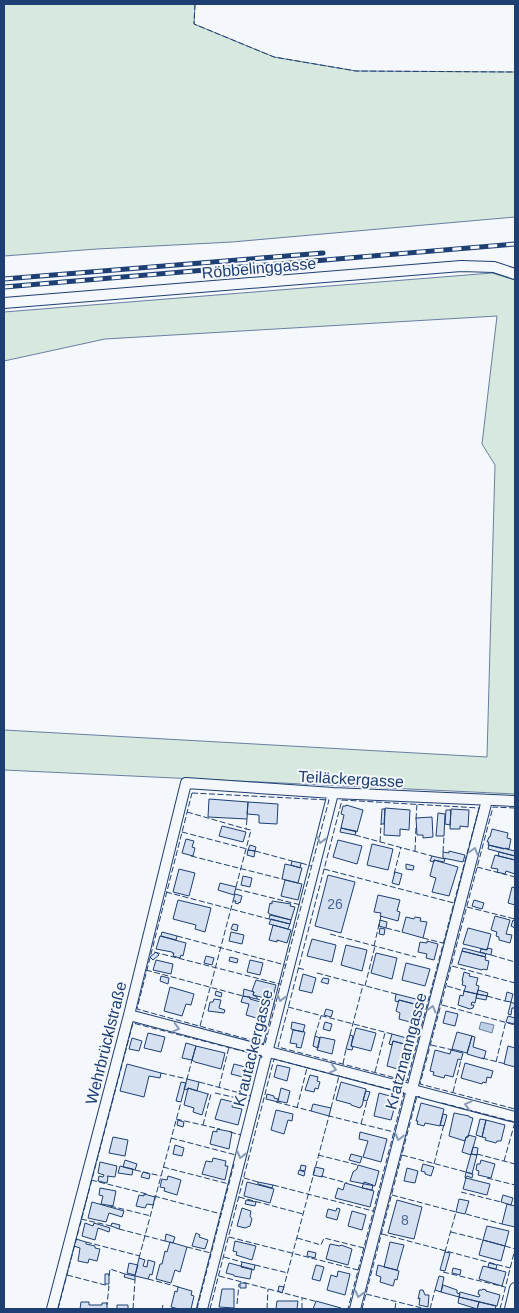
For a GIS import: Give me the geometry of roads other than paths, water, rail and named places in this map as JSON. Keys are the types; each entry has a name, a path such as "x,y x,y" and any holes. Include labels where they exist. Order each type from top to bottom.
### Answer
{"street":[{"name":"Röbbelinggasse","path":"4,303 461,266 494,267 515,274"},
{"name":"Teiläckergasse","path":"186,783 334,793 515,801"},
{"name":"Wehrbrücklstraße","path":"52,1309 129,1015 186,783"},
{"name":"Krautackergasse","path":"202,1309 334,793"},
{"name":"Kratzmanngasse","path":"355,1309 487,800"},
{"path":"129,1015 515,1117"},
{"path":"510,1309 515,1288"}],"water":[{"path":"481,1022 494,1025 492,1033 479,1029"}],"railway":[{"path":"4,287 515,244"},
{"path":"4,279 323,253"}]}
